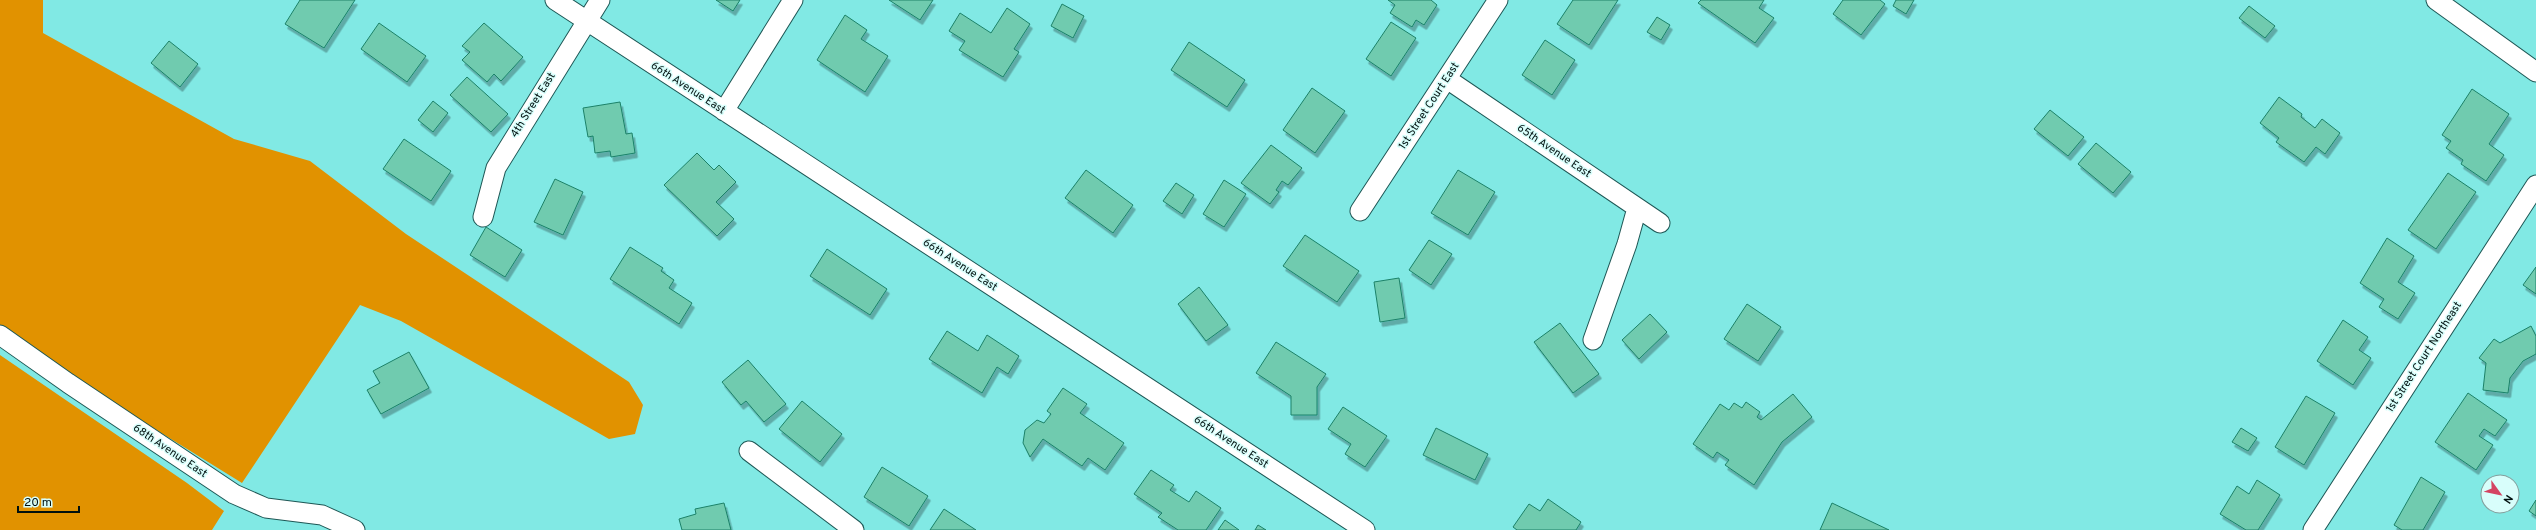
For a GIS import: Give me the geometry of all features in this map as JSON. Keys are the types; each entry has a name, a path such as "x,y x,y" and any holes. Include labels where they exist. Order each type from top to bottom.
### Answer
{"street":[{"name":"66th Avenue East","path":"555,0 585,22 724,111 1364,530"},
{"name":"4th Street East","path":"483,217 496,168 600,0"},
{"path":"724,111 793,0"},
{"name":"1st Street Court East","path":"1360,211 1498,0"},
{"path":"2436,0 2536,72"},
{"name":"65th Avenue East","path":"1447,79 1660,223"},
{"name":"1st Street Court Northeast","path":"2313,530 2536,185"},
{"path":"1593,340 1627,244 1637,208"},
{"name":"68th Avenue East","path":"0,335 68,383 234,494 266,508 322,515 355,530"},
{"path":"748,451 854,530"}],"shaded area":[{"path":"0,0 43,0 43,33 234,139 310,161 406,234 629,382 643,405 635,434 609,439 401,321 360,305 242,483 74,379 0,327"},
{"path":"0,355 187,483 224,511 212,530 0,530"}],"building":[{"path":"300,0 355,0 324,48 285,24"},
{"path":"716,0 740,0 733,11"},
{"path":"889,0 933,0 920,20"},
{"path":"1388,0 1431,0 1437,5 1424,25 1416,20 1412,27 1390,13 1395,5"},
{"path":"1573,0 1618,0 1589,45 1557,24"},
{"path":"1701,0 1764,0 1759,8 1774,18 1755,43 1698,3"},
{"path":"1843,0 1880,0 1885,4 1861,35 1833,14"},
{"path":"1896,0 1914,0 1906,14 1893,6"},
{"path":"1062,4 1084,16 1073,38 1051,26"},
{"path":"2249,6 2275,26 2265,38 2239,18"},
{"path":"1007,8 1030,24 1014,49 1019,52 1003,77 959,50 965,41 949,31 960,13 991,33"},
{"path":"845,15 867,30 861,39 888,56 865,92 817,60"},
{"path":"1657,17 1670,25 1661,40 1647,32"},
{"path":"1391,22 1416,38 1391,76 1366,59"},
{"path":"379,23 426,56 407,82 361,49"},
{"path":"484,23 523,57 501,81 494,74 487,82 462,60 470,52 462,46"},
{"path":"1545,40 1575,60 1552,95 1522,75"},
{"path":"169,41 198,64 180,87 151,63"},
{"path":"1189,42 1245,80 1227,107 1171,70"},
{"path":"467,77 508,114 491,132 450,95"},
{"path":"1312,88 1345,111 1315,153 1283,130"},
{"path":"2472,89 2509,114 2489,144 2504,155 2486,181 2461,164 2463,160 2446,148 2451,141 2442,135"},
{"path":"2279,97 2302,114 2301,117 2315,128 2322,119 2340,133 2325,154 2316,147 2304,162 2276,142 2279,138 2260,123"},
{"path":"433,101 448,113 433,132 418,120"},
{"path":"620,102 626,134 632,133 635,153 611,157 610,151 595,153 593,136 588,137 583,108"},
{"path":"2050,110 2084,137 2068,156 2034,129"},
{"path":"404,139 451,171 431,201 383,169"},
{"path":"2096,143 2131,172 2113,193 2078,164"},
{"path":"1271,145 1302,168 1288,185 1282,181 1276,190 1279,192 1270,204 1241,183"},
{"path":"697,153 714,170 719,165 736,182 716,202 734,219 717,236 664,185"},
{"path":"1086,170 1133,205 1113,233 1065,198"},
{"path":"1458,170 1495,192 1468,235 1431,213"},
{"path":"2448,173 2476,192 2436,249 2408,230"},
{"path":"555,179 583,192 563,235 534,222"},
{"path":"1224,180 1246,194 1224,227 1203,214"},
{"path":"1176,183 1194,195 1182,214 1163,201"},
{"path":"486,227 522,250 505,277 470,255"},
{"path":"1305,235 1359,271 1337,302 1283,266"},
{"path":"2387,238 2414,256 2398,282 2415,293 2398,319 2379,307 2384,299 2360,283"},
{"path":"1429,240 1452,254 1431,285 1409,270"},
{"path":"630,247 663,268 661,271 674,280 669,288 692,303 679,324 610,279"},
{"path":"827,249 887,289 870,315 810,276"},
{"path":"2536,267 2536,294 2523,285"},
{"path":"1399,278 1405,318 1380,322 1374,282"},
{"path":"1199,287 1228,325 1206,341 1178,304"},
{"path":"1747,304 1781,327 1758,361 1724,339"},
{"path":"1650,314 1667,332 1639,359 1622,340"},
{"path":"2343,320 2368,337 2359,350 2371,358 2353,385 2317,361"},
{"path":"1560,323 1599,374 1573,393 1534,342"},
{"path":"2531,326 2536,336 2536,354 2523,361 2510,378 2508,393 2483,390 2486,363 2479,358 2494,339 2500,343"},
{"path":"947,331 978,351 987,335 1019,356 1008,374 997,367 982,393 929,359"},
{"path":"1276,342 1326,374 1317,387 1317,415 1291,415 1291,396 1256,373"},
{"path":"409,352 429,388 381,414 367,390 380,383 373,371"},
{"path":"748,360 786,404 764,422 746,401 741,405 722,382"},
{"path":"1063,388 1087,404 1080,413 1124,443 1105,470 1088,458 1082,466 1043,439 1030,457 1023,443 1025,430 1037,420 1044,423 1051,414 1047,411"},
{"path":"2468,393 2507,420 2495,436 2484,429 2479,436 2493,445 2476,470 2435,442"},
{"path":"1793,394 1812,417 1782,442 1754,485 1725,465 1729,460 1717,452 1713,458 1693,444 1720,404 1729,410 1734,403 1742,408 1746,402 1760,412 1757,417 1761,420"},
{"path":"2306,396 2335,413 2304,465 2275,447"},
{"path":"802,401 842,434 820,462 779,429"},
{"path":"1343,407 1387,436 1365,467 1345,454 1351,444 1328,429"},
{"path":"1436,428 1488,454 1475,480 1423,455"},
{"path":"2241,428 2257,438 2248,451 2232,442"},
{"path":"882,467 928,496 909,526 864,497"},
{"path":"1151,470 1174,485 1170,490 1189,502 1196,491 1221,508 1206,530 1178,530 1158,517 1162,513 1134,494"},
{"path":"2421,477 2445,492 2423,530 2402,530 2394,525"},
{"path":"2257,480 2280,495 2258,530 2246,530 2220,514 2237,486 2249,494"},
{"path":"1548,499 1581,522 1576,530 1517,530 1513,527 1529,504 1540,511"},
{"path":"2536,500 2536,516 2529,511"},
{"path":"724,503 731,530 682,530 679,519 696,514 695,509"},
{"path":"1832,503 1889,530 1820,530"},
{"path":"944,509 976,530 930,530"},
{"path":"1225,520 1239,530 1218,530"},
{"path":"1258,525 1266,530 1255,530"}]}
